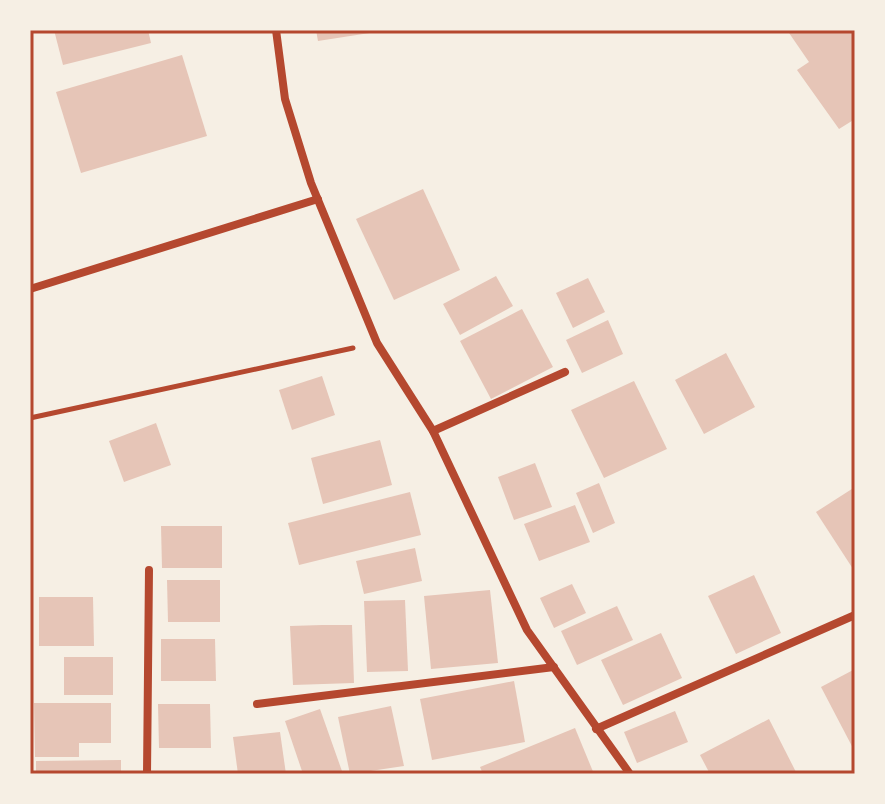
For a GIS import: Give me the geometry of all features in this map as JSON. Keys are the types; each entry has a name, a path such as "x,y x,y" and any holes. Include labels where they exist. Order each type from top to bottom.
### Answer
{"street":[{"path":"276,30 285,99 318,199 377,343 433,431 527,630 630,774"},
{"path":"30,289 318,199"},
{"path":"433,431 565,372"},
{"path":"147,774 149,570"},
{"path":"596,729 855,615"},
{"path":"257,704 554,667"}],"path":[{"path":"30,418 377,343"}],"building":[{"path":"54,30 148,30 151,43 63,65"},
{"path":"316,30 376,30 376,32 318,41"},
{"path":"787,30 855,30 855,119 839,129 797,70 809,62"},
{"path":"182,55 207,136 81,173 56,92"},
{"path":"423,189 460,270 394,300 356,219"},
{"path":"496,276 513,306 460,335 443,304"},
{"path":"588,278 605,312 573,328 556,293"},
{"path":"522,309 553,367 491,399 460,341"},
{"path":"608,320 623,354 582,373 566,340"},
{"path":"726,353 755,407 704,434 675,380"},
{"path":"322,376 335,415 292,430 279,390"},
{"path":"634,381 667,449 604,478 571,410"},
{"path":"156,423 171,465 124,482 109,441"},
{"path":"380,440 392,485 323,504 311,458"},
{"path":"535,463 552,507 514,520 498,477"},
{"path":"599,483 615,523 593,533 576,493"},
{"path":"855,487 855,572 816,512"},
{"path":"410,492 421,535 299,565 288,523"},
{"path":"575,505 590,542 539,561 524,524"},
{"path":"161,526 222,526 222,568 162,568"},
{"path":"415,548 422,581 364,594 356,561"},
{"path":"754,575 781,633 736,654 708,596"},
{"path":"167,580 220,580 220,622 168,622"},
{"path":"572,584 586,613 554,628 540,598"},
{"path":"490,590 498,663 431,669 424,596"},
{"path":"39,597 93,597 94,646 39,646"},
{"path":"405,600 408,671 367,672 364,601"},
{"path":"617,606 633,640 577,665 561,631"},
{"path":"352,625 354,683 293,685 290,626"},
{"path":"661,633 682,678 623,705 601,660"},
{"path":"161,639 215,639 216,681 161,681"},
{"path":"64,657 113,657 113,695 64,695"},
{"path":"855,669 855,752 821,687"},
{"path":"514,681 525,742 432,760 420,699"},
{"path":"34,703 111,703 111,743 79,743 79,757 35,757"},
{"path":"158,704 210,704 211,748 159,748"},
{"path":"391,706 404,766 350,774 338,717"},
{"path":"320,709 343,774 303,774 285,721"},
{"path":"675,711 688,742 637,763 624,732"},
{"path":"769,719 797,774 710,774 700,755"},
{"path":"575,728 594,774 483,774 480,767"},
{"path":"280,732 286,774 238,774 233,737"},
{"path":"121,760 121,774 36,774 36,761"}]}
